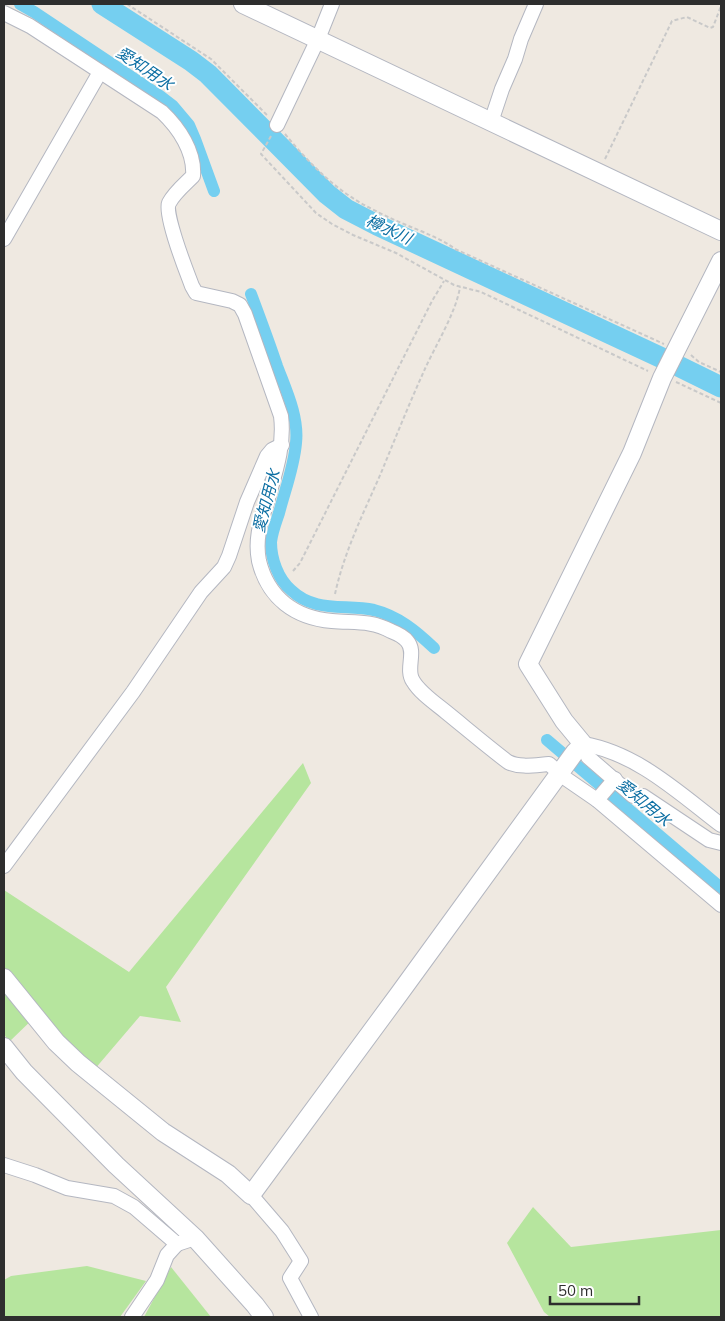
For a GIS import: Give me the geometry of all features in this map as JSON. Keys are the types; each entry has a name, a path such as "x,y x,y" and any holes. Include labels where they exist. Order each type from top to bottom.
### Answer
{"street":[{"path":"243,4 721,230"},
{"path":"277,125 318,39 332,4"},
{"path":"491,122 515,59 520,39 536,4"},
{"path":"4,13 30,26 162,112 171,120 184,140 191,159 193,176 168,204 167,210 189,278 196,293 240,305 245,314 281,416 282,445 259,529 257,545 263,574 276,595 287,606 312,618 375,624 407,641 411,648 409,671 412,681 421,691 508,762 521,766 549,764 597,800 721,905"},
{"path":"4,240 100,72"},
{"path":"721,261 662,378 632,453 528,664 579,748 588,757 633,796 643,796 709,840 721,844"},
{"path":"4,866 133,692 201,592 224,567 230,556 247,502 267,456 272,450 282,445"},
{"path":"251,1195 579,748 596,746 616,753 650,771 721,825"},
{"path":"597,800 615,779"},
{"path":"4,978 56,1042 78,1064 164,1132 228,1174 251,1195 282,1231 301,1261 290,1278 311,1317"},
{"path":"4,1047 24,1072 116,1165 195,1238 264,1317"},
{"path":"4,1165 36,1175 67,1188 114,1196 134,1207 178,1244"},
{"path":"132,1317 157,1280 167,1255 178,1244 195,1238"}],"path":[{"path":"127,4 211,59 277,125 299,151 344,193 368,207 444,240 455,249 676,352 682,349 700,362 721,372"},
{"path":"598,172 672,21 687,17 710,28 713,26 721,6"},
{"path":"277,125 261,154 316,213 346,231 396,253 444,281 481,292 662,378 678,383 721,403"},
{"path":"293,571 304,554 432,301 444,281"},
{"path":"335,594 358,525 451,313 460,287"}],"green space":[{"path":"303,763 311,783 166,987 181,1022 140,1016 94,1070 38,1014 9,1042 4,1034 4,890 129,972"},
{"path":"533,1207 571,1247 721,1230 721,1317 550,1317 544,1312 507,1243"},
{"path":"87,1266 146,1281 120,1317 4,1317 4,1280 11,1276"},
{"path":"171,1267 211,1317 144,1317"}],"waterway":[{"name":"愛知用水","path":"20,4 173,106 189,125 214,191"},
{"name":"樽水川","path":"102,4 208,74 327,194 346,209 721,387"},
{"name":"愛知用水","path":"251,294 288,394 296,423 296,443 293,461 271,542 274,562 282,580 291,590 310,602 320,605 363,608 391,616 406,625 434,648"},
{"name":"愛知用水","path":"547,740 721,888"}]}
